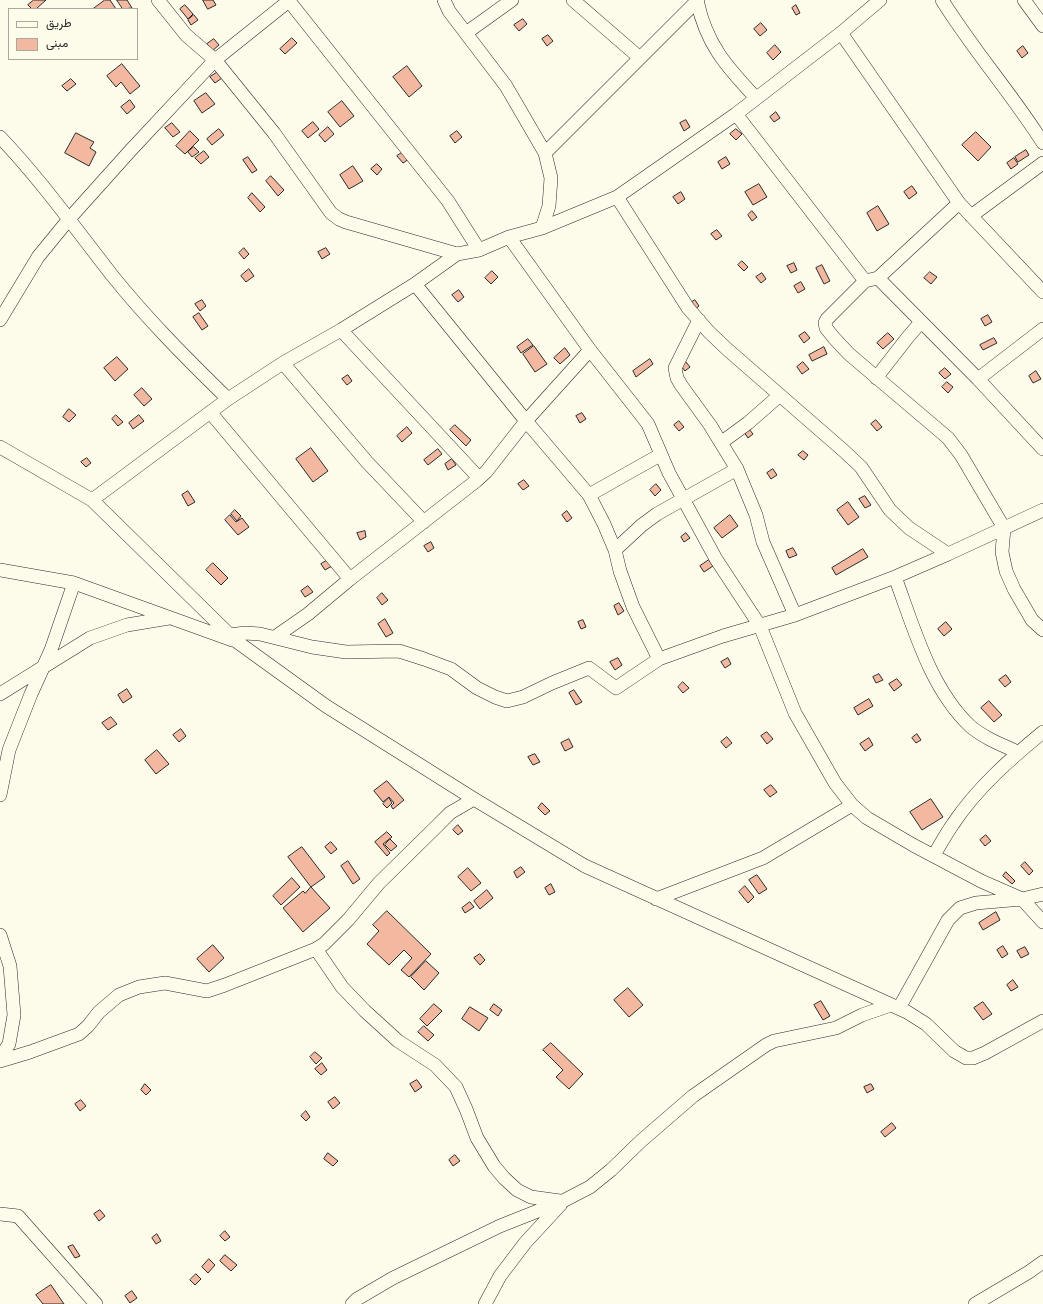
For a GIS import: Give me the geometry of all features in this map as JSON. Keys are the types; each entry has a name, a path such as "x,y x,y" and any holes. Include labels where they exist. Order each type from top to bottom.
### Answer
{"street":[{"path":"158,0 186,35 215,60 274,133 331,213 339,219 458,254"},
{"path":"433,0 446,5 506,86 545,153 551,178 549,206 542,228"},
{"path":"466,34 512,0"},
{"path":"573,0 640,58"},
{"path":"545,153 698,0"},
{"path":"698,0 702,21 712,44 731,71 756,98"},
{"path":"92,500 228,399 283,363 341,330 415,284 458,254 479,250 509,237 542,228 617,197 736,114 841,33 880,0"},
{"path":"942,0 956,22 1020,108 1043,143"},
{"path":"1024,0 1043,26"},
{"path":"0,320 38,257 69,219 130,151 215,60 290,1 448,201 479,250"},
{"path":"841,33 959,203 1043,292"},
{"path":"736,114 864,281"},
{"path":"0,137 69,219 112,275 175,348 228,399"},
{"path":"971,216 1043,163"},
{"path":"617,197 688,308 699,320 728,350 861,467 890,510 908,528 948,554"},
{"path":"959,203 878,278 864,281 827,319 825,323 826,328 849,354 948,438 972,474 1004,528 1002,552 1006,571 1014,589 1032,620 1043,630"},
{"path":"509,237 590,350 648,424 660,455 716,559 760,626 795,713 835,784 852,805 867,818 913,845 981,881 1022,899 1043,922"},
{"path":"878,278 978,379 1043,449"},
{"path":"415,284 526,421 589,495 616,550 620,570 633,607 659,659"},
{"path":"699,320 676,368 677,378 680,385 722,442 736,469 756,515 763,542 795,615"},
{"path":"876,378 921,322"},
{"path":"978,379 1043,329"},
{"path":"341,330 479,478"},
{"path":"275,637 308,614 350,579 479,478 526,421 590,350"},
{"path":"283,363 367,462 424,522"},
{"path":"722,442 753,419 780,395"},
{"path":"210,412 350,579"},
{"path":"0,447 92,500 233,638 326,706 474,799 585,866 907,1012 926,1024 954,1051 966,1058 973,1058 985,1053 1043,1021"},
{"path":"589,495 660,455"},
{"path":"616,550 642,525 657,514 736,469"},
{"path":"0,570 74,583 170,618 233,638 245,633 275,637 312,647 346,652 399,651 424,658 450,669 477,688 507,701 523,697 589,668 616,688 659,659 723,636 795,615 895,577 1043,510"},
{"path":"895,577 932,674 956,711 971,726 989,738 1018,752"},
{"path":"0,795 8,750 44,668 74,583"},
{"path":"0,694 90,638 127,625 170,618"},
{"path":"934,855 953,824 978,792 1018,752 1043,732"},
{"path":"0,1060 30,1052 79,1034 88,1026 99,1012 119,995 139,987 165,982 207,991 316,950 348,920 379,883 450,813 474,799"},
{"path":"656,899 763,858 852,805"},
{"path":"352,1304 357,1299 393,1278 500,1226 564,1201 590,1187 693,1096 766,1045 774,1041 836,1028 862,1015 895,1007 948,920 960,908 976,903 1022,899 1043,894"},
{"path":"0,935 10,966 14,1015 9,1044 0,1060"},
{"path":"316,950 342,987 365,1012 398,1041 435,1066 456,1087 477,1138 494,1166 504,1178 517,1190 530,1197 564,1201"},
{"path":"486,1304 500,1276 525,1243 564,1201"},
{"path":"0,1214 18,1216 96,1304"},
{"path":"975,1304 1043,1262"}],"building":[{"path":"34,0 46,0 37,8 31,8 28,5"},
{"path":"105,0 110,0 115,8 94,8"},
{"path":"117,0 127,0 132,8 122,8"},
{"path":"203,0 213,0 216,5 208,9"},
{"path":"185,5 193,14 188,19 180,9"},
{"path":"796,5 800,13 796,15 792,8"},
{"path":"194,15 198,20 191,25 188,20"},
{"path":"523,19 527,24 519,31 514,25"},
{"path":"761,23 767,30 760,36 754,29"},
{"path":"548,35 553,41 547,46 542,39"},
{"path":"292,38 297,43 285,54 280,49"},
{"path":"214,39 219,45 212,51 207,44"},
{"path":"775,45 781,52 773,60 767,53"},
{"path":"1023,46 1028,53 1022,58 1017,51"},
{"path":"122,64 140,86 130,94 121,82 116,87 107,76"},
{"path":"407,66 422,86 409,97 393,77"},
{"path":"218,72 222,78 215,83 210,77"},
{"path":"71,79 76,84 67,91 62,86"},
{"path":"206,93 215,104 202,113 194,101"},
{"path":"130,100 135,107 127,114 121,107"},
{"path":"342,101 354,116 340,127 328,112"},
{"path":"776,112 780,118 774,122 770,117"},
{"path":"686,120 690,127 684,131 680,123"},
{"path":"313,122 319,129 308,138 302,131"},
{"path":"172,123 180,132 173,137 165,128"},
{"path":"328,127 334,134 325,142 319,135"},
{"path":"219,129 224,135 212,145 207,139"},
{"path":"736,129 742,134 736,140 730,134"},
{"path":"190,131 199,140 185,154 176,146"},
{"path":"457,131 462,137 455,143 450,136"},
{"path":"976,132 991,147 978,161 962,145"},
{"path":"76,133 94,142 90,148 96,152 89,166 65,153"},
{"path":"194,147 199,152 192,157 188,152"},
{"path":"1026,150 1029,155 1018,162 1015,157"},
{"path":"204,151 209,157 201,164 195,158"},
{"path":"403,152 409,159 403,163 397,156"},
{"path":"248,157 257,170 252,173 243,160"},
{"path":"726,157 730,164 722,169 718,162"},
{"path":"1014,158 1018,164 1011,169 1007,163"},
{"path":"377,164 382,169 377,175 371,169"},
{"path":"353,166 363,181 349,189 340,175"},
{"path":"271,176 284,190 278,196 266,181"},
{"path":"759,184 767,197 753,205 745,192"},
{"path":"912,186 917,193 909,199 904,192"},
{"path":"681,192 685,199 678,204 673,197"},
{"path":"252,193 265,207 260,212 248,198"},
{"path":"878,206 889,224 877,231 867,213"},
{"path":"752,211 757,217 752,221 748,215"},
{"path":"717,230 722,236 716,240 711,234"},
{"path":"244,248 249,254 244,259 239,253"},
{"path":"326,248 330,254 322,259 318,252"},
{"path":"742,261 748,267 744,271 738,265"},
{"path":"794,263 797,270 791,273 787,266"},
{"path":"822,265 830,281 824,284 816,268"},
{"path":"249,269 254,276 246,282 241,276"},
{"path":"492,271 498,277 491,284 485,278"},
{"path":"930,272 937,277 931,284 924,278"},
{"path":"762,273 766,279 761,283 756,277"},
{"path":"801,282 805,289 798,293 794,286"},
{"path":"459,290 464,297 458,302 452,295"},
{"path":"202,300 206,306 200,311 195,304"},
{"path":"695,300 699,306 693,311 689,304"},
{"path":"199,313 208,326 202,330 193,317"},
{"path":"988,315 992,322 985,326 981,319"},
{"path":"805,332 810,338 804,343 799,336"},
{"path":"888,333 894,339 883,349 877,343"},
{"path":"994,338 997,343 983,350 980,345"},
{"path":"528,339 533,345 521,353 517,347"},
{"path":"534,346 547,364 535,372 523,354"},
{"path":"824,347 827,354 812,361 809,355"},
{"path":"565,348 570,355 560,364 554,358"},
{"path":"117,357 128,369 115,381 104,368"},
{"path":"650,359 653,364 636,377 633,371"},
{"path":"686,362 690,367 685,371 681,366"},
{"path":"803,362 809,369 802,374 797,367"},
{"path":"945,368 951,374 945,379 939,373"},
{"path":"1036,371 1041,379 1033,383 1029,376"},
{"path":"348,375 352,381 347,385 342,379"},
{"path":"947,382 953,387 948,393 942,387"},
{"path":"142,388 152,399 144,406 134,395"},
{"path":"69,409 76,415 69,422 63,417"},
{"path":"582,413 586,419 580,423 576,416"},
{"path":"116,415 123,422 118,426 112,419"},
{"path":"139,415 144,421 133,429 129,423"},
{"path":"876,420 882,427 877,431 871,424"},
{"path":"679,421 684,427 679,431 674,425"},
{"path":"455,425 471,440 466,446 450,430"},
{"path":"407,427 412,433 402,442 397,436"},
{"path":"749,429 753,434 748,438 744,432"},
{"path":"311,448 328,471 313,482 296,459"},
{"path":"438,449 442,454 428,465 424,460"},
{"path":"803,451 808,455 804,460 798,455"},
{"path":"87,458 91,463 86,467 81,462"},
{"path":"452,459 456,465 448,470 445,464"},
{"path":"773,469 777,475 771,479 767,473"},
{"path":"524,480 529,486 523,490 518,484"},
{"path":"656,484 661,490 655,496 650,490"},
{"path":"188,491 195,502 188,506 182,495"},
{"path":"865,496 871,505 865,508 859,499"},
{"path":"848,502 859,517 848,525 837,510"},
{"path":"235,510 241,516 237,521 231,514"},
{"path":"567,511 572,518 567,522 562,515"},
{"path":"230,515 236,522 242,518 249,527 238,535 225,520"},
{"path":"730,515 738,526 722,538 714,528"},
{"path":"365,531 366,537 360,540 357,533"},
{"path":"686,533 690,538 684,542 681,537"},
{"path":"431,542 434,548 428,552 424,546"},
{"path":"793,548 797,555 789,558 786,551"},
{"path":"863,549 868,557 836,575 832,568"},
{"path":"328,560 332,566 325,570 321,564"},
{"path":"709,560 713,566 704,572 700,566"},
{"path":"213,563 228,578 221,585 206,570"},
{"path":"308,586 313,592 305,597 301,591"},
{"path":"382,593 388,600 382,605 377,598"},
{"path":"619,603 624,611 618,615 614,606"},
{"path":"385,619 393,633 386,637 378,624"},
{"path":"583,620 586,627 581,629 578,622"},
{"path":"946,622 952,629 944,636 938,629"},
{"path":"618,658 622,665 615,670 610,662"},
{"path":"728,658 731,664 725,668 721,662"},
{"path":"879,674 883,680 876,683 873,677"},
{"path":"1006,675 1011,682 1005,687 999,680"},
{"path":"897,679 902,685 894,691 889,684"},
{"path":"683,682 689,688 683,693 678,687"},
{"path":"127,689 132,697 123,703 118,695"},
{"path":"574,690 582,702 576,705 569,693"},
{"path":"869,699 873,706 858,715 854,708"},
{"path":"989,701 1002,715 994,722 981,708"},
{"path":"111,717 117,724 108,730 102,723"},
{"path":"181,729 186,736 179,742 173,735"},
{"path":"767,732 773,739 767,744 761,736"},
{"path":"917,734 921,740 916,743 912,738"},
{"path":"727,737 732,743 726,748 721,742"},
{"path":"869,738 873,745 865,751 860,744"},
{"path":"569,739 573,747 565,751 561,743"},
{"path":"157,750 169,764 156,774 145,760"},
{"path":"535,754 540,762 533,765 528,757"},
{"path":"387,781 404,800 393,809 391,806 394,803 389,797 383,802 374,791"},
{"path":"771,785 777,792 770,797 764,790"},
{"path":"389,798 392,803 387,808 383,804"},
{"path":"931,799 943,817 922,830 910,812"},
{"path":"542,803 550,811 545,815 538,808"},
{"path":"458,825 463,831 458,835 453,830"},
{"path":"387,832 392,837 383,844 390,853 387,856 375,842"},
{"path":"986,835 991,841 985,846 980,840"},
{"path":"390,839 397,846 391,851 385,845"},
{"path":"331,842 337,849 331,854 325,847"},
{"path":"302,847 325,877 311,887 288,857"},
{"path":"348,861 360,879 353,884 341,866"},
{"path":"1025,862 1033,871 1029,875 1021,866"},
{"path":"521,867 525,872 517,878 514,872"},
{"path":"468,868 481,883 471,891 458,877"},
{"path":"1006,872 1015,881 1012,884 1003,876"},
{"path":"757,875 767,889 759,894 749,880"},
{"path":"292,878 300,887 281,905 273,896"},
{"path":"551,884 555,892 549,895 545,888"},
{"path":"745,886 754,897 748,903 739,892"},
{"path":"311,887 330,908 303,932 283,908 303,891 305,893"},
{"path":"487,890 493,898 480,909 474,901"},
{"path":"470,902 474,907 465,913 462,908"},
{"path":"387,911 431,954 409,977 401,970 412,958 404,950 389,965 367,944 379,931 373,925"},
{"path":"996,912 1000,920 983,930 979,923"},
{"path":"213,945 224,958 209,972 197,959"},
{"path":"1003,946 1008,954 1002,958 997,950"},
{"path":"1025,947 1029,954 1021,958 1017,951"},
{"path":"480,954 485,960 480,965 474,958"},
{"path":"426,961 439,973 424,990 411,977"},
{"path":"1013,980 1018,987 1011,991 1007,985"},
{"path":"628,988 643,1005 629,1017 614,1000"},
{"path":"821,1001 830,1016 823,1020 814,1005"},
{"path":"983,1002 992,1014 983,1020 974,1008"},
{"path":"434,1004 442,1011 427,1026 420,1019"},
{"path":"494,1004 502,1010 498,1016 490,1010"},
{"path":"470,1007 488,1018 479,1031 462,1019"},
{"path":"424,1026 434,1035 428,1041 418,1032"},
{"path":"551,1043 583,1074 569,1089 556,1077 563,1070 543,1050"},
{"path":"315,1052 322,1058 316,1064 310,1057"},
{"path":"322,1063 327,1070 321,1075 315,1069"},
{"path":"417,1080 422,1087 415,1092 410,1084"},
{"path":"145,1084 151,1090 146,1095 141,1090"},
{"path":"871,1084 874,1089 867,1093 864,1087"},
{"path":"335,1097 340,1103 333,1109 328,1102"},
{"path":"81,1100 86,1106 80,1111 75,1104"},
{"path":"306,1111 310,1117 306,1121 301,1116"},
{"path":"892,1123 896,1128 885,1137 881,1132"},
{"path":"328,1153 338,1161 333,1166 324,1159"},
{"path":"455,1155 460,1161 453,1166 449,1160"},
{"path":"100,1210 105,1216 99,1221 94,1214"},
{"path":"225,1231 230,1237 225,1241 220,1236"},
{"path":"157,1234 161,1241 156,1244 152,1238"},
{"path":"73,1245 80,1256 75,1258 68,1247"},
{"path":"225,1255 237,1265 231,1271 220,1261"},
{"path":"209,1259 215,1265 208,1273 202,1267"},
{"path":"196,1274 201,1279 195,1285 190,1280"},
{"path":"51,1285 64,1304 43,1304 36,1295"},
{"path":"132,1291 137,1298 130,1303 125,1296"}]}
